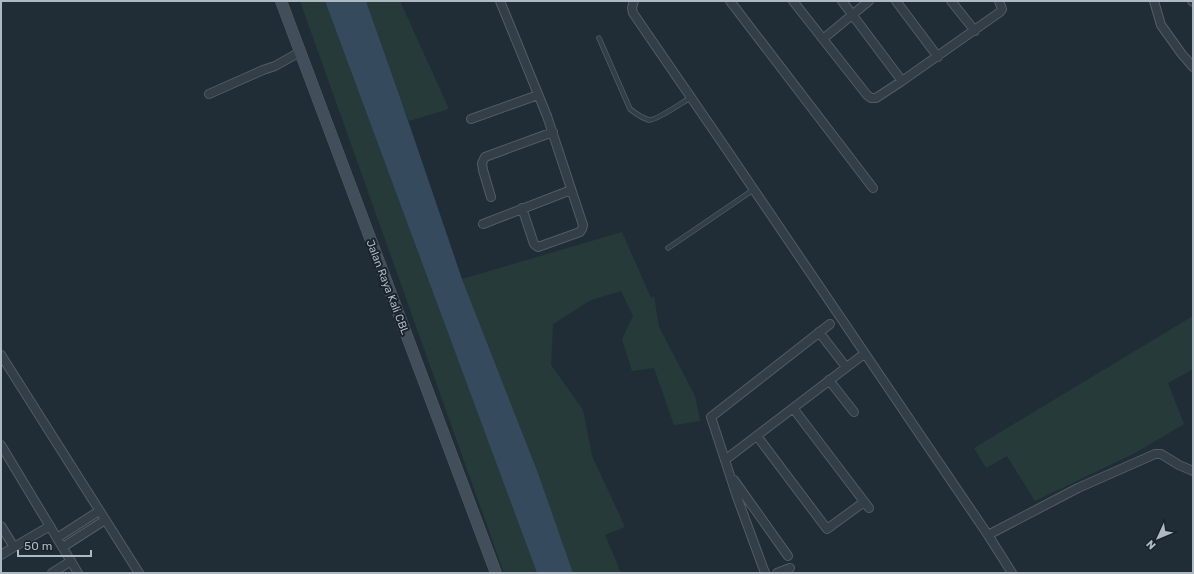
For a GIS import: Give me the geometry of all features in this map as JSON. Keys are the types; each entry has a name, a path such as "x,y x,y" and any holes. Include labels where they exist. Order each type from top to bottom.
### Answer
{"main road":[{"name":"Jalan Raya Kali CBL","path":"281,1 496,573"}],"street":[{"path":"500,1 553,132 583,225 582,229 580,232 538,247 534,244 522,208"},
{"path":"634,1 632,8 633,14 988,535 1011,573"},
{"path":"730,1 873,188"},
{"path":"793,1 867,95 871,98 876,98 975,31 1000,12 1002,9 1000,1"},
{"path":"842,1 902,81"},
{"path":"823,39 869,1"},
{"path":"896,1 938,57"},
{"path":"951,1 975,31"},
{"path":"1154,1 1162,25 1181,53 1193,66"},
{"path":"209,94 275,66 300,52"},
{"path":"471,119 538,95"},
{"path":"491,197 483,170 482,163 485,157 553,132"},
{"path":"483,224 572,190"},
{"path":"765,573 729,473 711,417 830,324"},
{"path":"820,332 846,367"},
{"path":"725,460 864,354"},
{"path":"1,356 139,573"},
{"path":"829,380 854,412"},
{"path":"757,436 827,529 866,505 793,408"},
{"path":"1,445 78,573"},
{"path":"988,535 1078,488 1155,454 1161,454 1179,465 1193,470"},
{"path":"729,473 788,556"},
{"path":"57,538 99,511"},
{"path":"63,547 105,520"},
{"path":"1,526 14,547"},
{"path":"1,555 50,526"},
{"path":"52,573 71,561"},
{"path":"777,573 790,568"}],"lane":[{"path":"599,38 630,109 637,115 650,120 690,98"},
{"path":"668,248 754,190"}],"green space":[{"path":"300,1 325,1 537,573 504,573"},
{"path":"366,1 400,1 449,109 409,121"},
{"path":"622,232 651,298 654,296 659,327 695,396 700,421 674,425 654,368 632,371 622,339 633,316 621,291 591,300 553,324 551,365 583,410 592,456 625,527 605,535 621,573 573,573 538,473 462,279"},
{"path":"1193,316 1193,369 1168,383 1184,424 1135,453 1035,501 1007,456 986,468 974,448"}],"water":[{"path":"325,1 366,1 462,279 538,473 573,573 537,573"}]}
